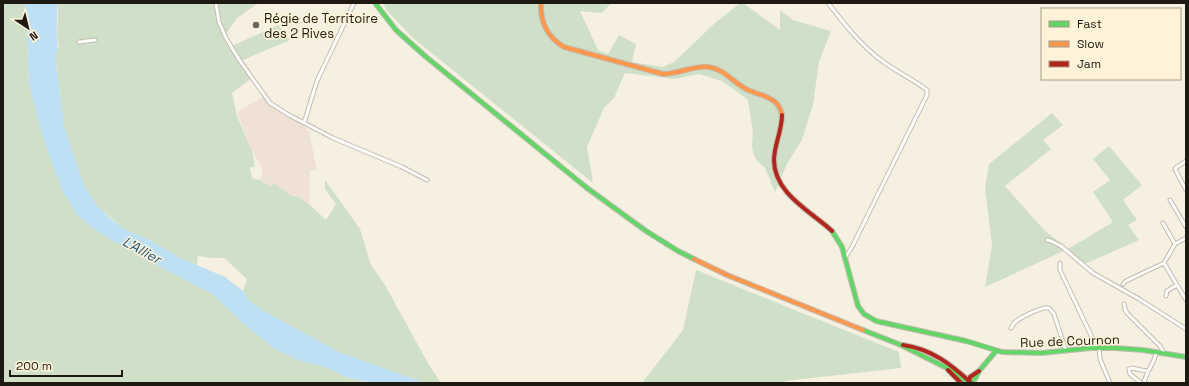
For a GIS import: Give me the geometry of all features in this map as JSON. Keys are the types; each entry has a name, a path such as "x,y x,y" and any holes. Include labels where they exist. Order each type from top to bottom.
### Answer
{"main road":[{"path":"375,3 396,30 425,56 587,188 636,225 662,242 726,275 901,345 955,372 968,383"},
{"name":"Rue de Cournon","path":"541,3 540,14 546,31 554,40 564,46 663,74 676,73 703,67 714,68 745,88 772,99 777,104 782,116 782,123 774,154 777,177 784,188 801,206 835,234 842,248 856,302 860,310 865,315 876,321 966,341 988,349 1002,352 1028,354 1098,348 1128,348 1186,357"},
{"path":"901,345 909,345 941,359 954,367 968,383"},
{"path":"988,349 988,360"},
{"path":"968,383 970,377 979,371 996,351"},
{"path":"948,369 961,383"}],"street":[{"path":"216,3 219,22 226,38 240,62 262,93 275,106 289,116 308,126 402,167 427,180"},
{"path":"304,123 317,81 354,3"},
{"path":"828,3 854,36 868,50 885,63 927,90 927,95 845,258"},
{"path":"79,42 95,40"},
{"path":"1186,161 1174,170 1186,190"},
{"path":"1170,200 1186,227"},
{"path":"1163,223 1175,244"},
{"path":"1123,284 1164,263 1175,244 1186,238"},
{"path":"1047,240 1061,246 1093,273 1139,299 1186,329"},
{"path":"1060,263 1060,270 1098,348 1100,359 1110,383"},
{"path":"1164,263 1186,300"},
{"path":"1166,296 1167,291 1177,285"},
{"path":"1124,304 1127,313 1160,346 1163,353"},
{"path":"1011,328 1014,323 1039,309 1046,307 1049,308 1054,313 1066,351"},
{"path":"1148,371 1132,368 1128,369 1130,374 1143,383 1155,360 1156,352"}],"shaded area":[{"path":"263,97 269,104 288,117 302,123 309,132 317,171 310,170 309,204 297,196 292,196 274,183 271,186 260,180 263,170 252,151 237,112"}],"green space":[{"path":"3,3 25,3 29,84 43,138 61,188 76,214 125,248 212,294 245,325 275,349 301,361 328,368 346,377 373,383 3,383"},
{"path":"57,3 258,3 237,18 226,34 232,46 278,25 290,40 243,60 252,78 232,93 237,116 252,151 255,167 250,167 252,178 260,180 271,186 274,183 292,196 297,196 309,204 326,220 336,204 325,189 325,180 360,229 371,265 385,285 429,365 441,383 425,383 339,352 249,301 243,291 247,279 224,258 198,256 197,265 178,257 152,241 124,229 98,207 84,185 64,126 56,63 56,53 59,46 57,40"},
{"path":"383,3 611,3 602,13 580,11 598,50 608,54 619,35 636,44 632,62 662,67 674,62 715,23 740,3 743,3 780,30 780,10 793,20 831,31 819,62 813,105 802,140 787,164 775,192 765,168 757,161 753,153 753,133 748,100 722,81 699,74 674,79 625,73 614,98 604,108 587,147 593,183 413,38 388,12"},
{"path":"1052,113 1063,125 1043,140 1051,149 1005,186 1044,230 1068,249 985,287 992,245 985,188 989,164"},
{"path":"1109,146 1142,185 1123,200 1137,220 1128,225 1139,240 1085,264 1068,249 1113,222 1093,192 1110,180 1093,159"},
{"path":"696,270 899,352 901,368 785,381 785,383 642,383 683,330"}],"water":[{"name":"L'Allier","path":"25,3 57,3 58,52 56,53 56,63 64,126 84,185 98,207 124,229 152,241 178,257 225,277 243,291 249,301 339,352 425,383 373,383 346,377 328,368 301,361 275,349 245,325 212,294 125,248 94,229 76,214 61,188 43,138 29,84"}],"traffic: fast":[{"path":"375,3 396,30 425,56 587,188 646,231 694,259"},
{"path":"832,231 842,247 858,306 864,314 876,321 966,341 1002,352 1041,353 1091,348 1115,348 1143,350 1186,357"},
{"path":"863,330 901,345 955,372 967,383"},
{"path":"969,382 975,379 979,371 996,351"}],"traffic: slow":[{"path":"541,3 543,23 546,29 553,39 564,47 663,74 675,73 698,67 714,68 724,73 746,89 772,100 779,106 782,115"},
{"path":"694,259 727,275 863,330"}],"traffic: jam":[{"path":"782,115 774,160 780,183 796,201 832,231"},
{"path":"903,345 923,350 940,358 971,383"},
{"path":"948,370 961,383"},
{"path":"969,381 970,377 979,371"}],"place":[{"name":"Régie de Territoire des 2 Rives","path":"256,25"}]}
